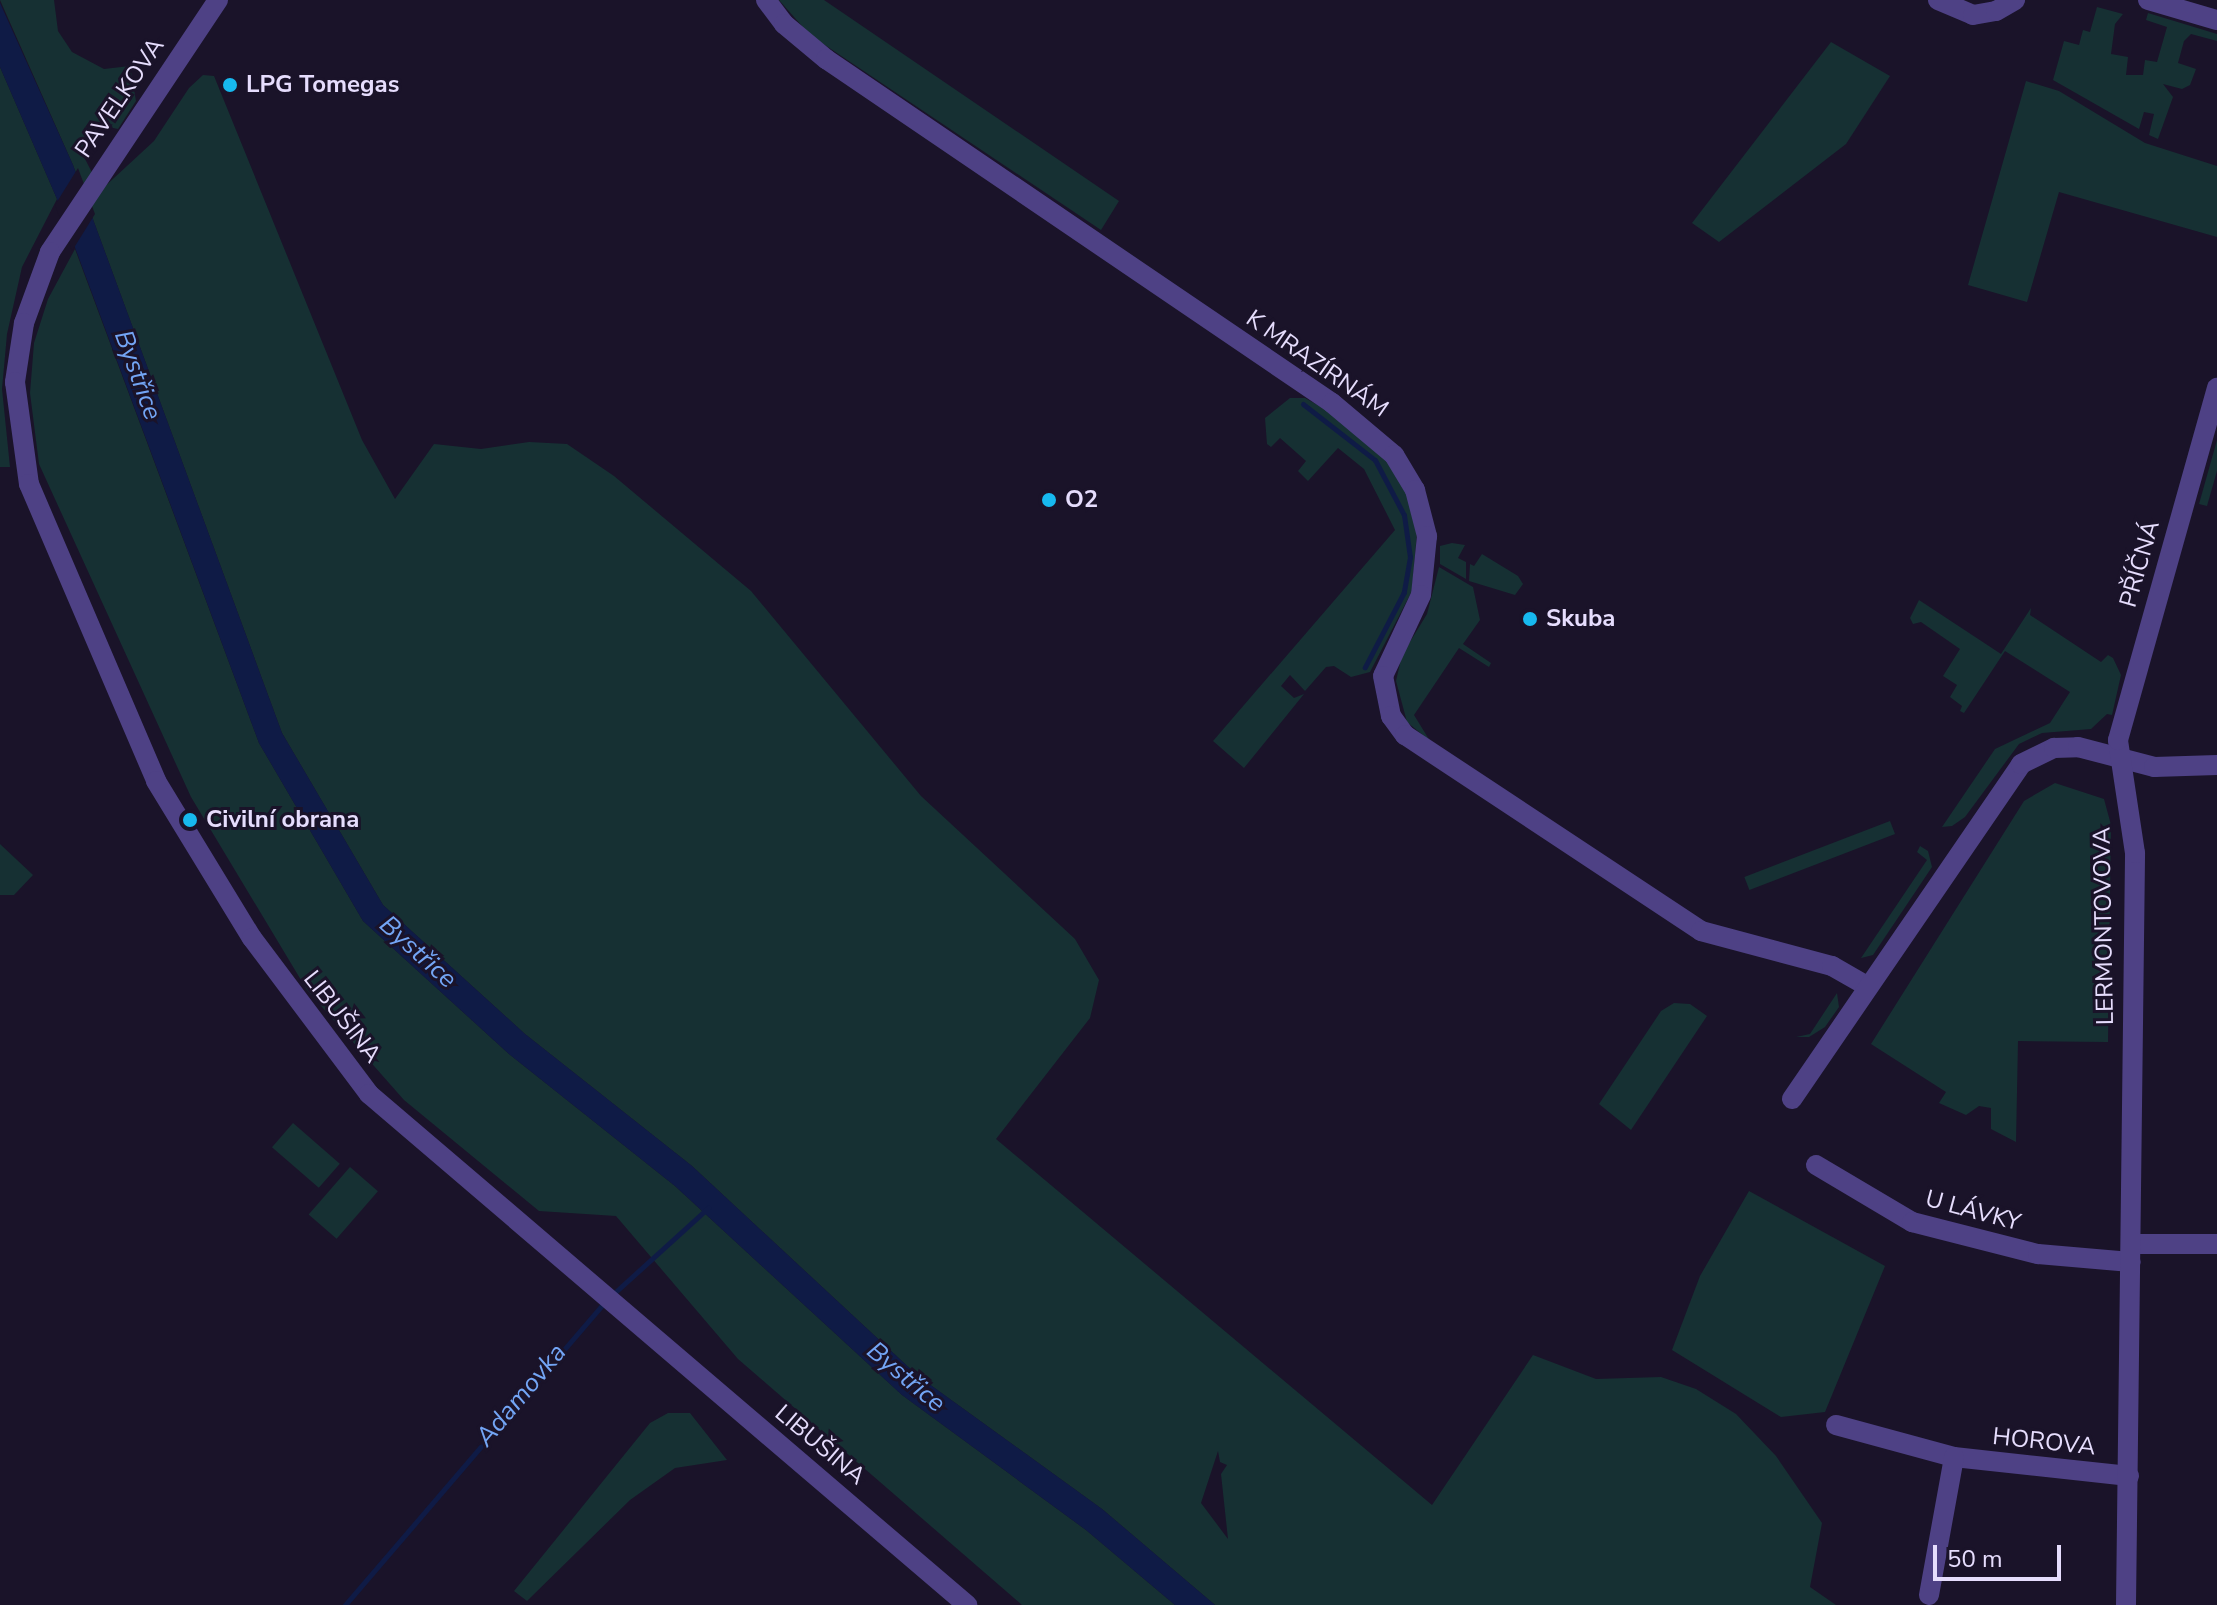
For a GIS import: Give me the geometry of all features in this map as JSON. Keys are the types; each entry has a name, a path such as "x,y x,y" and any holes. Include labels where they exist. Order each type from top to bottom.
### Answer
{"street":[{"name":"PAVELKOVA","path":"50,252 218,0"},
{"name":"K MRAZÍRNÁM","path":"766,0 790,30 826,59 1332,403 1394,455 1415,490 1427,536 1421,595 1383,676 1391,716 1405,735 1701,931 1832,966 1867,986"},
{"path":"1938,0 1973,15 2015,0"},
{"path":"2148,0 2217,20"},
{"name":"LIBUŠINA","path":"50,252 31,297 19,350 16,395 23,457 42,518 168,804 259,949 369,1094 967,1605"},
{"name":"PŘÍČNÁ","path":"2118,756 2217,388"},
{"path":"1792,1099 2021,764 2054,748 2118,756 2154,767 2217,765"},
{"name":"LERMONTOVOVA","path":"2118,756 2135,853 2126,1605"},
{"name":"U LÁVKY","path":"1816,1165 1912,1222 2048,1256 2131,1253 2217,1244"},
{"name":"HOROVA","path":"1836,1425 1954,1457 2129,1476"},
{"path":"1929,1595 1954,1457"}],"green space":[{"path":"0,0 54,0 58,31 72,52 104,69 130,66 136,101 118,129 104,126 96,134 84,157 101,190 154,141 189,88 203,75 214,76 362,440 395,499 434,444 481,449 529,442 567,444 614,476 751,591 921,796 1075,939 1099,980 1090,1018 996,1139 1432,1505 1533,1355 1596,1379 1661,1377 1696,1389 1736,1414 1776,1456 1822,1523 1810,1587 1836,1605 1215,1605 1102,1509 918,1376 692,1166 525,1034 383,905 282,733 73,165","holes":["1218,1451 1220,1462 1227,1465 1221,1474 1228,1539 1201,1503"]},
{"path":"779,0 824,0 1119,201 1101,230 810,35"},
{"path":"2097,7 2123,14 2115,24 2111,54 2128,57 2126,75 2143,75 2145,60 2157,62 2167,27 2146,20 2148,13 2217,34 2217,41 2191,34 2184,41 2178,63 2196,69 2190,85 2182,89 2163,84 2173,97 2158,139 2149,135 2154,114 2144,112 2139,129 2053,80 2064,41 2079,45 2083,30 2090,32"},
{"path":"1831,42 1890,76 1846,144 1719,242 1692,223"},
{"path":"0,67 57,199 22,267 7,334 2,389 10,467 0,467"},
{"path":"2026,81 2059,91 2145,143 2217,166 2217,237 2059,192 2027,302 1968,285"},
{"path":"75,249 259,743 363,921 509,1054 675,1186 902,1395 1086,1530 1175,1605 1022,1605 738,1359 616,1216 539,1211 404,1100 307,990 191,797 39,464 30,393 34,343 48,299"},
{"path":"1290,398 1305,398 1323,408 1385,457 1407,492 1417,532 1412,591 1370,672 1351,677 1334,666 1326,667 1305,691 1290,675 1281,686 1294,698 1304,694 1244,768 1213,741 1395,530 1364,469 1338,448 1308,481 1298,471 1306,461 1280,438 1271,447 1267,444 1265,418"},
{"path":"2217,440 2217,471 2207,506 2199,504"},
{"path":"1452,543 1465,545 1458,558 1466,562 1466,579 1440,564 1440,546"},
{"path":"1482,554 1518,576 1523,584 1515,595 1469,581 1470,564 1474,566"},
{"path":"1439,567 1473,587 1480,620 1463,644 1491,663 1489,667 1459,648 1414,715 1430,741 1407,722 1396,681 1402,655 1427,614"},
{"path":"1919,600 2001,654 2031,608 2030,615 2101,662 2108,655 2113,658 2121,675 2112,715 2107,714 2091,729 2042,733 2019,744 1965,817 1952,826 1942,827 1995,749 2050,723 2070,692 2005,651 1964,713 1960,711 1962,706 1950,697 1957,685 1943,676 1960,649 1921,622 1913,624 1910,618"},
{"path":"2055,783 2104,799 2111,825 2108,1042 2018,1041 2016,1142 1991,1129 1991,1108 1979,1106 1966,1115 1939,1103 1946,1092 1871,1044 2024,801"},
{"path":"1890,821 1895,834 1749,890 1744,877"},
{"path":"0,844 33,875 14,895 0,895"},
{"path":"1920,846 1928,851 1932,867 1873,955 1861,958 1927,860 1917,852"},
{"path":"1837,993 1839,1007 1825,1027 1809,1037 1796,1037 1810,1034"},
{"path":"1674,1003 1690,1004 1707,1016 1631,1130 1599,1104 1661,1011"},
{"path":"293,1123 340,1164 319,1188 272,1147"},
{"path":"350,1167 378,1191 337,1239 309,1215"},
{"path":"1749,1191 1885,1266 1825,1412 1781,1417 1672,1350 1700,1276"},
{"path":"668,1413 690,1413 727,1460 675,1468 630,1500 527,1601 514,1591 650,1423"}],"water":[{"name":"Bystřice","path":"0,3 73,165 282,733 383,905 525,1034 692,1166 918,1376 1102,1509 1215,1605 1175,1605 1086,1530 902,1395 675,1186 509,1054 363,921 259,743 57,199 0,67"}],"pier":[{"path":"78,168 95,214 72,251 55,205"}],"waterway":[{"path":"1303,404 1375,460 1404,515 1410,557 1404,592 1365,667"},
{"name":"Adamovka","path":"612,1295 708,1208"},
{"name":"Adamovka","path":"345,1605 605,1302"}],"place":[{"name":"LPG Tomegas","path":"230,85"},
{"name":"O2","path":"1049,500"},
{"name":"Skuba","path":"1530,619"},
{"name":"Civilní obrana","path":"190,820"}]}
